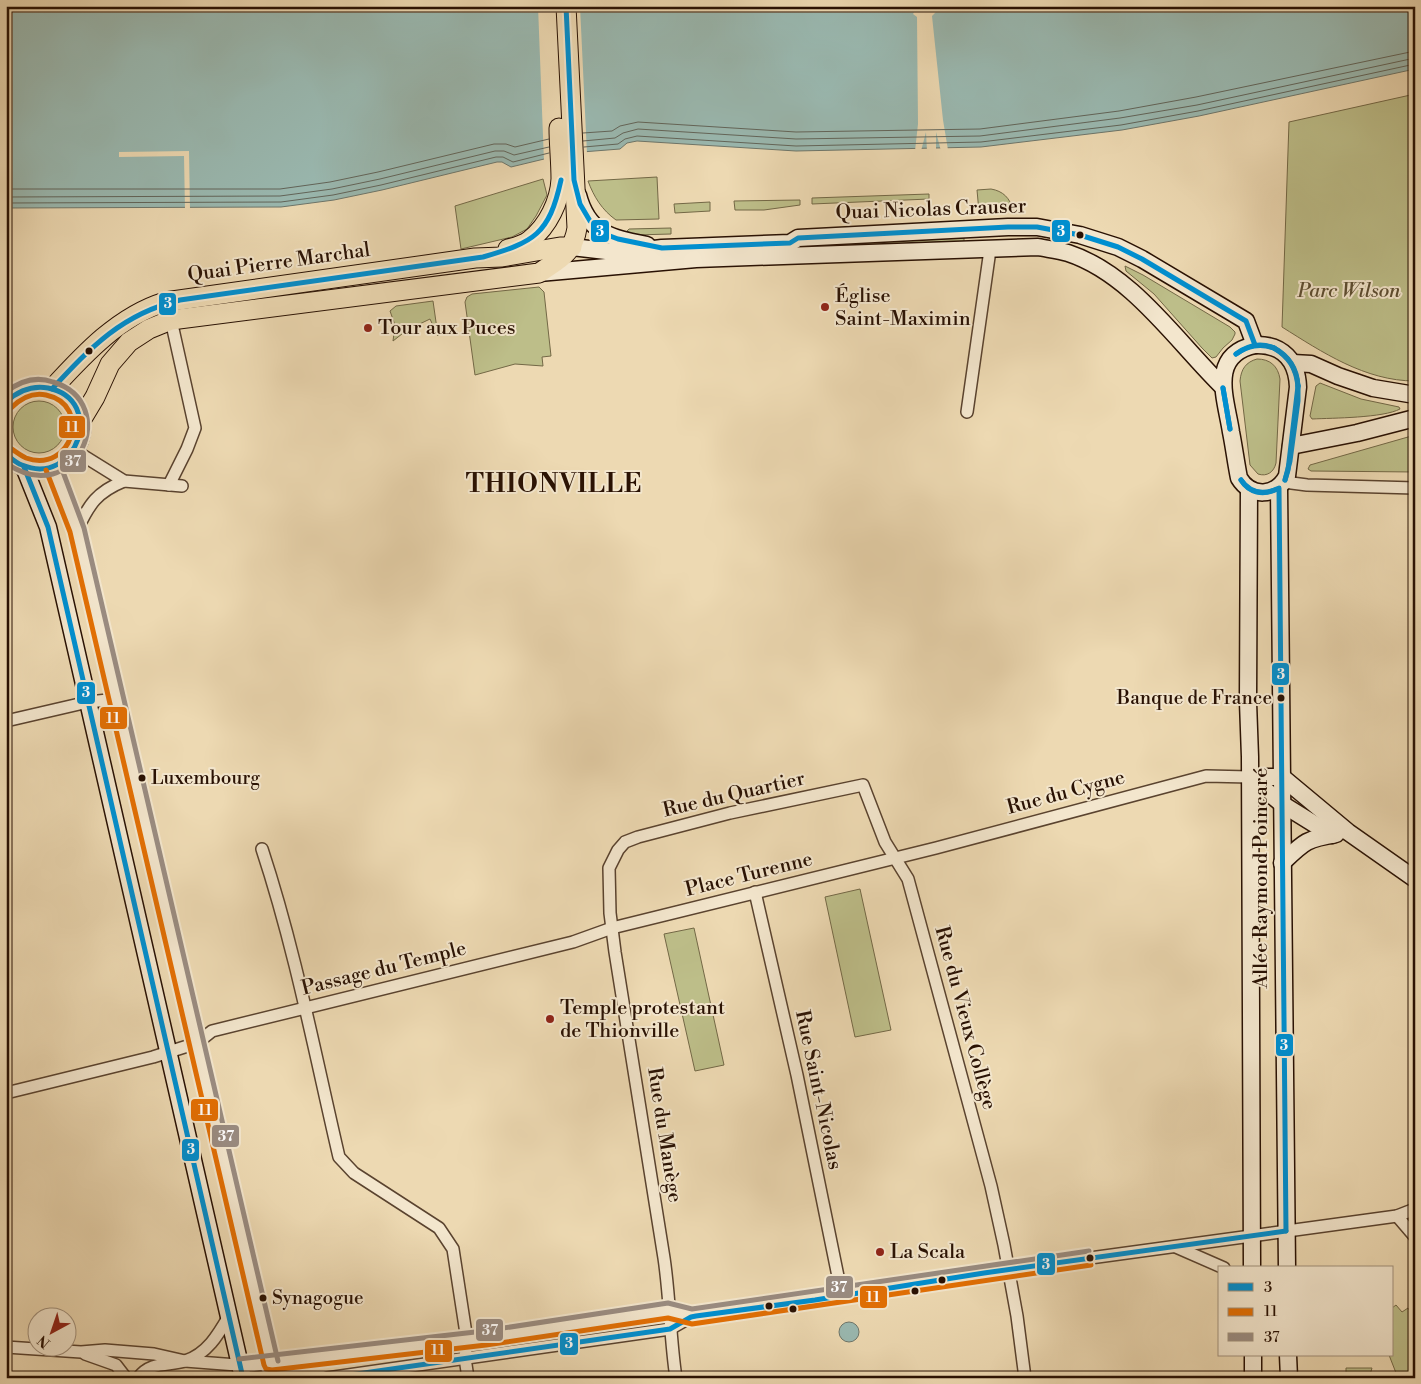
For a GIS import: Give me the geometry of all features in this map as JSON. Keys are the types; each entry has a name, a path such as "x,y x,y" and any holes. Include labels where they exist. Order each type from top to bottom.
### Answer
{"main road":[{"path":"554,6 567,180 577,228 569,244"},
{"path":"566,6 567,180 585,213 602,233 618,239 662,248"},
{"name":"Quai Pierre Marchal","path":"483,257 522,245 530,240 540,230 550,215 567,180"},
{"name":"Quai Nicolas Crauser","path":"662,248 790,243 798,238 914,231 1008,226 1036,227 1080,235 1118,247 1142,259 1246,321 1255,345"},
{"name":"Quai Pierre Marchal","path":"52,388 89,350 123,321 157,305 180,300 483,257 502,257 569,244 623,253 662,248"},
{"name":"Quai Pierre Marchal","path":"539,273 566,254 569,244"},
{"name":"Quai Nicolas Crauser","path":"627,264 989,248 1038,247 1068,253 1090,263 1114,279 1145,304 1198,363 1223,386"},
{"name":"Quai Pierre Marchal","path":"80,422 95,397 110,364 129,342 149,329 171,320 539,273 627,264"},
{"path":"1281,485 1265,493 1256,492 1249,489 1240,478 1223,386 1225,369 1232,357 1242,349 1255,345 1273,347 1283,352 1293,363 1312,364 1338,376 1373,388 1415,394"},
{"name":"Allée Raymond Poincaré","path":"1287,1266 1282,863 1281,485 1288,470 1298,387 1298,376 1293,363"},
{"path":"6,402 18,392 29,388 40,386 52,388 69,399 75,407 80,422 78,441 74,450 65,460 53,467 34,469 24,467 6,454"},
{"path":"1291,446 1415,418"},
{"path":"24,467 48,527 242,1372"},
{"path":"53,467 77,530 273,1370"},
{"name":"Allée Raymond Poincaré","path":"1249,489 1248,702 1252,1266"},
{"path":"1250,777 1282,777 1348,832 1415,879"},
{"path":"1250,777 1282,804 1332,835"},
{"path":"1282,863 1301,845 1314,838 1348,832"},
{"path":"1253,1356 1253,1378"},
{"path":"1288,1356 1289,1378"}],"street":[{"path":"967,412 989,248"},
{"path":"169,485 195,428 171,320"},
{"path":"74,450 124,481 182,486"},
{"path":"77,530 95,498 103,491 124,481"},
{"path":"1281,485 1415,488"},
{"path":"6,721 88,702 118,700"},
{"name":"Rue du Cygne","path":"895,858 1206,776 1250,777"},
{"name":"Rue du Vieux Collège","path":"863,785 885,842 908,880 991,1186 1009,1270 1025,1378"},
{"name":"Rue du Quartier","path":"618,850 625,842 730,812 863,785"},
{"path":"262,849 305,1007 339,1157 354,1173 440,1228 453,1249 467,1340 465,1358 468,1378"},
{"name":"Rue du Manège","path":"618,850 609,868 612,928 663,1248 676,1378"},
{"name":"Place Turenne","path":"612,928 895,858"},
{"name":"Rue Saint-Nicolas","path":"755,892 797,1075 842,1296"},
{"name":"Passage du Temple","path":"6,1093 154,1057 197,1042 212,1031 573,942 612,928"},
{"path":"326,1378 670,1329 691,1317 1397,1216 1415,1209"},
{"path":"1397,1216 1415,1237"},
{"path":"1176,1247 1219,1266"},
{"path":"6,1347 81,1352 105,1350 154,1354 242,1372 273,1370 668,1310 691,1317"},
{"path":"138,1378 144,1371 154,1365 185,1361 199,1354 210,1345 229,1316"},
{"path":"81,1352 116,1365 126,1378"}],"green space":[{"name":"Parc Wilson","path":"1415,94 1415,381 1397,380 1361,371 1328,355 1282,327 1289,122"},
{"path":"657,177 659,219 616,220 599,203 588,181"},
{"path":"543,179 547,195 527,229 512,237 461,249 455,206"},
{"path":"991,189 999,191 1005,196 1013,210 979,212 977,190"},
{"path":"929,194 929,199 812,204 812,198"},
{"path":"800,200 800,205 764,210 735,210 734,201"},
{"path":"710,202 710,211 675,213 674,204"},
{"path":"671,228 671,234 634,235 627,231 629,229"},
{"path":"964,238 964,244 799,250 808,244"},
{"path":"1125,266 1230,327 1235,332 1232,340 1216,357 1212,358 1154,294 1126,271"},
{"path":"539,287 544,292 551,356 542,357 543,366 515,364 475,375 465,302 467,297 472,294"},
{"path":"433,301 438,336 430,319 407,330 393,341 395,325 390,311 396,306"},
{"path":"1257,359 1266,360 1273,364 1280,379 1276,463 1272,471 1264,475 1258,474 1250,465 1240,381 1245,367"},
{"path":"1320,383 1361,399 1399,407 1400,409 1370,416 1312,419 1310,416 1316,386"},
{"path":"34,401 44,401 58,408 65,422 65,432 58,446 44,453 34,453 24,449 17,442 13,432 13,422 17,412 24,405"},
{"path":"1415,435 1415,472 1311,471 1308,469 1310,465"},
{"path":"860,889 891,1030 855,1037 825,897"},
{"path":"694,928 724,1065 695,1071 664,934"},
{"path":"1396,1305 1402,1312 1408,1308 1414,1318 1410,1322 1415,1327 1413,1335 1415,1337 1415,1378 1398,1378 1389,1356 1394,1356 1394,1306"},
{"path":"1346,1368 1372,1368 1369,1378 1346,1378"}],"water":[{"path":"6,6 1415,6 1415,69 1199,116 1122,130 981,147 796,151 637,141 627,143 620,149 569,153 511,167 502,162 497,162 334,200 281,207 6,208"},
{"path":"849,1322 856,1325 859,1332 856,1339 849,1342 842,1339 839,1332 842,1325"}],"pier":[{"path":"538,6 580,6 587,154 544,162"},
{"path":"916,6 932,6 932,9 936,12 932,16 948,150 941,151 936,132 936,151 927,151 926,132 921,151 915,151 918,124 917,17 913,14"},
{"path":"189,151 190,210 185,210 184,156 119,157 119,152"}],"transit line":[{"name":"3","path":"566,6 574,180 580,204 590,221 602,233 618,239 662,248 790,243 798,238 1037,227 1080,235 1118,247 1142,259 1246,321 1255,345"},
{"name":"3","path":"52,389 80,359 109,334 124,323 159,306 180,300 483,257 501,252 527,241 537,234 551,213 561,180"},
{"name":"3","path":"1236,354 1254,345 1274,348"},
{"name":"3","path":"1236,354 1254,346 1274,348"},
{"name":"3","path":"1274,348 1291,363 1296,374 1298,386"},
{"name":"3","path":"1274,348 1284,355 1291,364 1296,374 1298,386"},
{"name":"37","path":"6,392 28,381 40,379 53,382 74,394 85,410 87,430 82,449 70,464 53,474 31,474 6,463"},
{"name":"3","path":"1285,480 1288,470 1298,386"},
{"name":"3","path":"1285,480 1290,461 1298,401 1298,386"},
{"name":"3","path":"6,402 25,390 36,387 48,388 66,396 77,408 80,424 78,440 70,454 58,464 41,469 22,465 6,454"},
{"name":"3","path":"1223,388 1230,429"},
{"name":"3","path":"1223,388 1230,429"},
{"name":"11","path":"10,448 26,458 42,460 55,456 65,448 71,436 72,424 69,411 61,401 46,395 36,394 27,397 11,408"},
{"name":"37","path":"60,464 84,528 278,1361"},
{"name":"3","path":"24,467 48,527 243,1378"},
{"name":"11","path":"46,470 70,532 266,1369 272,1370 486,1345 668,1318 692,1324 1091,1265"},
{"name":"3","path":"1241,480 1248,488 1257,492 1277,489"},
{"name":"3","path":"1241,480 1248,488 1257,492 1262,493 1277,489"},
{"name":"3","path":"1279,488 1286,1231"},
{"name":"3","path":"329,1378 670,1329 696,1316 1286,1231"},
{"name":"37","path":"239,1359 484,1331 668,1303 692,1309 1089,1251"}],"place":[{"name":"Église Saint-Maximin","path":"825,307"},
{"name":"Tour aux Puces","path":"368,328"},
{"name":"Banque de France","path":"1281,698"},
{"name":"Luxembourg","path":"142,778"},
{"name":"Temple protestant de Thionville","path":"550,1019"},
{"name":"La Scala","path":"880,1252"},
{"name":"Synagogue","path":"263,1298"}],"district":[{"name":"THIONVILLE","path":"554,484"}]}
